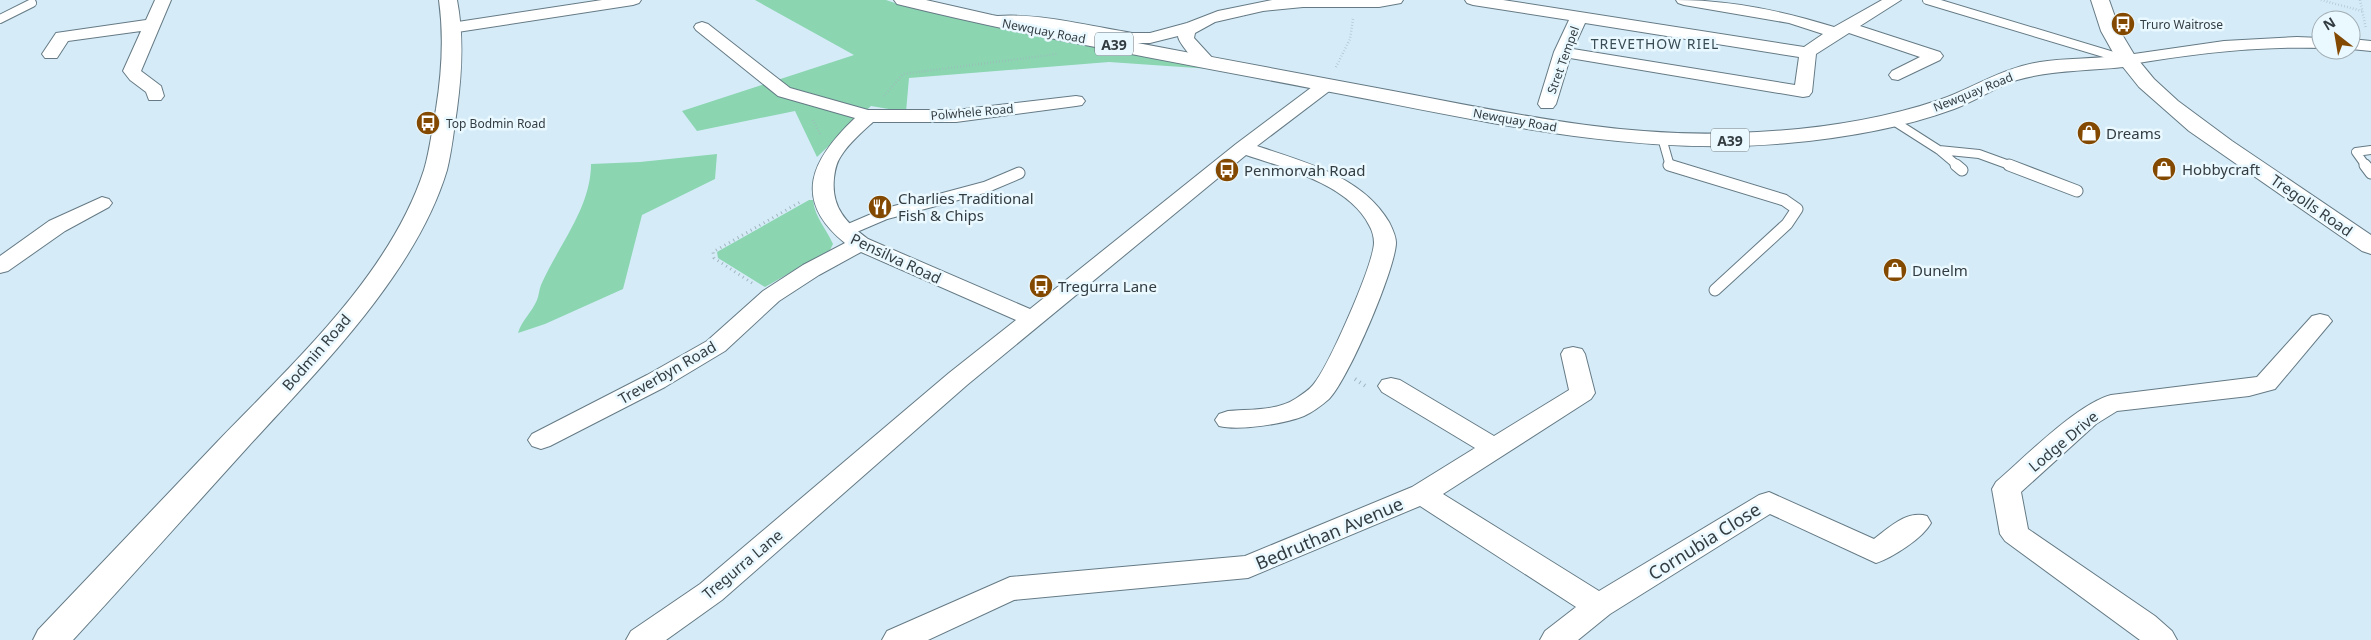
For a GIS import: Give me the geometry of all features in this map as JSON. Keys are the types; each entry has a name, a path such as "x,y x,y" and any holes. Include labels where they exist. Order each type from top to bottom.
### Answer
{"main road":[{"name":"Bodmin Road","path":"51,640 296,376 362,299 393,258 418,213 433,178 438,156 451,75 451,28 448,0"},
{"name":"Tregolls Road","path":"2100,0 2105,17 2127,60 2141,77 2179,112 2371,246"},
{"name":"Newquay Road","path":"910,1 992,21 1159,46 1207,62 1572,130 1662,138 1734,140 1790,136 1892,120 1949,104 2014,75 2041,68 2127,60"}],"street":[{"path":"155,96 156,90 132,71 152,24 164,2 163,0"},
{"path":"451,28 589,3 634,0"},
{"path":"1159,46 1198,23 1216,16 1266,4 1354,1 1375,3 1395,0"},
{"path":"1473,0 1808,53 1842,30 1893,0"},
{"path":"1684,0 1842,30 1934,56 1898,75"},
{"name":"Stret Tempel","path":"1548,104 1563,52 1579,17"},
{"path":"51,54 62,37 152,24"},
{"path":"702,27 784,92 803,99 868,116"},
{"path":"1189,30 1186,39 1207,62"},
{"path":"2127,60 2186,50 2264,43 2311,42"},
{"path":"1563,52 1803,92 1808,53"},
{"name":"Tregurra Lane","path":"642,640 711,592 958,379 1243,148 1326,85"},
{"name":"Polwhele Road","path":"868,116 956,116 1076,101"},
{"name":"Pensilva Road","path":"868,116 835,150 828,161 823,194 826,210 851,238 1032,318"},
{"path":"1228,420 1294,411 1322,391 1337,367 1378,269 1385,243 1379,223 1368,207 1347,190 1319,176 1243,148"},
{"path":"0,266 57,226 102,203"},
{"name":"Treverbyn Road","path":"541,440 656,381 716,346 771,296 812,270 851,238"},
{"name":"Lodge Drive","path":"2161,640 2144,625 2015,534 2006,489 2087,418 2111,403 2249,388 2266,383 2320,321"},
{"name":"Bedruthan Avenue","path":"898,640 1010,588 1248,567 1422,494 1582,393 1573,354"},
{"path":"1391,386 1494,448"},
{"path":"1422,494 1599,606"},
{"name":"Cornubia Close","path":"1556,640 1599,606 1770,502 1876,552 1917,523"}],"lane":[{"path":"1927,0 2127,60"},
{"path":"0,19 32,3"},
{"path":"0,8 20,9"},
{"path":"1892,120 1939,150 1962,170"},
{"path":"1662,138 1669,166 1784,200 1797,209 1788,224 1716,290"},
{"path":"1939,150 1980,154 2076,192"},
{"path":"2371,150 2356,152 2371,174"},
{"path":"851,238 885,214 916,204 986,187 1019,173"}],"path":[{"path":"2320,0 2362,11"},
{"path":"2360,0 2363,42"},
{"path":"1326,85 1350,39 1355,11 1354,1"},
{"path":"868,116 903,74 1058,54"},
{"path":"803,99 827,148 828,161"},
{"path":"771,296 714,258 713,252 808,198 823,194"},
{"path":"1337,367 1377,394 1391,386"}],"green space":[{"path":"755,0 886,0 901,5 1240,71 1109,62 909,78 906,112 871,106 817,157 795,111 697,131 682,111 854,55"},
{"path":"717,154 715,179 642,215 623,289 545,324 518,333 535,304 548,270 580,211 590,180 591,164 640,162"},
{"path":"809,200 813,200 818,218 833,244 830,250 765,287 718,258 717,252"}],"place":[{"name":"Truro Waitrose","path":"2123,24"},
{"name":"Top Bodmin Road","path":"428,123"},
{"name":"Dreams","path":"2089,133"},
{"name":"Hobbycraft","path":"2164,169"},
{"name":"Penmorvah Road","path":"1227,170"},
{"name":"Charlies Traditional Fish & Chips","path":"880,207"},
{"name":"Dunelm","path":"1895,270"},
{"name":"Tregurra Lane","path":"1041,286"}],"district":[{"name":"TREVETHOW RIEL","path":"1655,43"}]}
